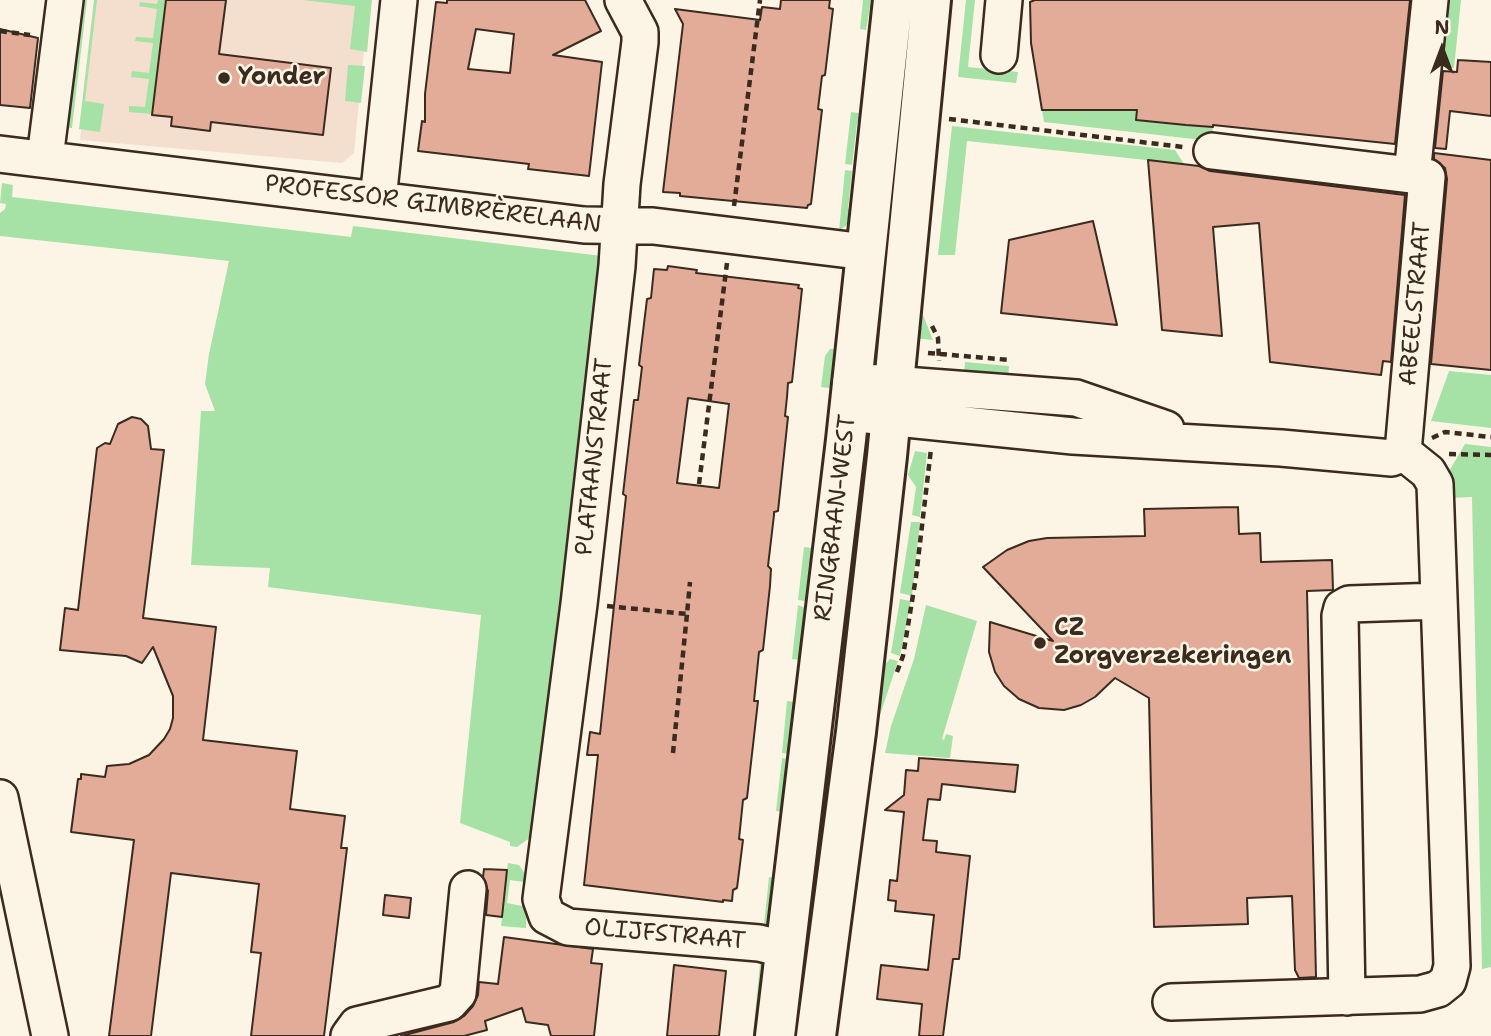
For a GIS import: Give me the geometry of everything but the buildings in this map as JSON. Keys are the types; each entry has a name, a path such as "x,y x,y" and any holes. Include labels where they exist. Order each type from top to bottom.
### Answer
{"main road":[{"name":"RINGBAAN-WEST","path":"775,1036 850,397 892,0"},
{"name":"RINGBAAN-WEST","path":"816,1036 856,732 931,0"}],"street":[{"path":"45,158 65,0"},
{"path":"378,200 399,0"},
{"name":"PLATAANSTRAAT","path":"547,916 541,899 579,604 617,267 622,184 640,42 639,32 623,0"},
{"path":"999,55 1004,0"},
{"path":"1212,151 1412,175 1430,0"},
{"name":"PROFESSOR GIMBRÈRELAAN","path":"0,154 584,225 653,226 866,252"},
{"name":"ABEELSTRAAT","path":"1403,452 1427,177 1412,175"},
{"path":"850,397 892,401 1073,436 1392,458 1403,452 1428,472 1436,484 1452,966 1448,981 1438,989 1420,994 1171,1002"},
{"path":"1346,997 1340,616 1342,608 1349,604 1440,601"},
{"path":"0,798 50,1036"},
{"path":"349,1036 357,1025 449,1003 458,993 468,889"},
{"name":"OLIJFSTRAAT","path":"547,916 568,927 759,943 784,949"}],"path":[{"path":"944,119 1212,151"},
{"path":"1403,452 1445,432 1491,437"},
{"path":"673,753 690,582"},
{"path":"579,604 687,614"}],"shaded area":[{"name":"Yonder","path":"96,0 369,0 354,153 342,163 80,140"}],"green space":[{"path":"77,0 87,0 72,128 62,127"},
{"path":"94,0 97,0 85,101 104,104 100,132 79,129"},
{"path":"158,0 166,0 152,114 129,112 129,106 145,107 149,79 131,77 132,71 149,73 153,43 135,41 136,37 153,38 157,9 139,6 140,2 157,4"},
{"path":"302,0 372,0 367,52 350,49 355,6"},
{"path":"863,0 871,0 866,30 860,29"},
{"path":"966,0 975,0 968,67 1018,72 1016,83 958,77"},
{"path":"1446,0 1461,0 1454,68 1439,66"},
{"path":"348,65 365,66 361,103 345,101"},
{"path":"1042,110 1137,110 1136,120 1186,125 1188,119 1192,125 1213,127 1211,141 1044,122"},
{"path":"851,112 867,114 857,123 852,165 845,164"},
{"path":"952,126 1175,150 1184,164 967,141 955,255 938,255"},
{"path":"845,170 852,171 848,208 853,220 839,231"},
{"path":"2,183 13,185 12,197 351,237 353,226 610,257 600,268 534,824 544,828 517,847 460,823 481,615 268,587 270,568 191,565 201,411 215,411 205,384 229,261 0,236 0,213 6,204 0,203"},
{"path":"921,298 923,315 933,340 912,338"},
{"path":"830,349 841,349 837,389 821,387 825,356"},
{"path":"965,362 1009,366 1008,378 964,374"},
{"path":"1449,371 1491,375 1491,428 1431,421"},
{"path":"1465,444 1491,447 1491,967 1482,969 1472,497 1449,498 1448,473"},
{"path":"915,451 927,453 920,517 912,515 916,487 908,475"},
{"path":"911,522 920,522 912,596 900,593"},
{"path":"804,547 820,549 819,555 809,564 805,601 798,600"},
{"path":"900,599 911,601 900,656 891,653"},
{"path":"798,605 805,608 801,645 808,661 792,659"},
{"path":"926,605 977,621 942,739 944,740 946,734 953,736 950,758 885,753 891,726 914,659"},
{"path":"890,659 898,661 875,730 879,670"},
{"path":"787,701 804,703 793,715 789,754 782,753"},
{"path":"782,758 789,759 785,797 792,813 776,811"},
{"path":"508,863 519,865 530,883 510,880 507,903 527,907 526,928 501,926"},
{"path":"769,877 776,878 780,915 763,934"},
{"path":"761,953 765,954 757,1036 753,1036"}],"place":[{"name":"Yonder","path":"224,78"},
{"name":"CZ Zorgverzekeringen","path":"1040,643"}]}
